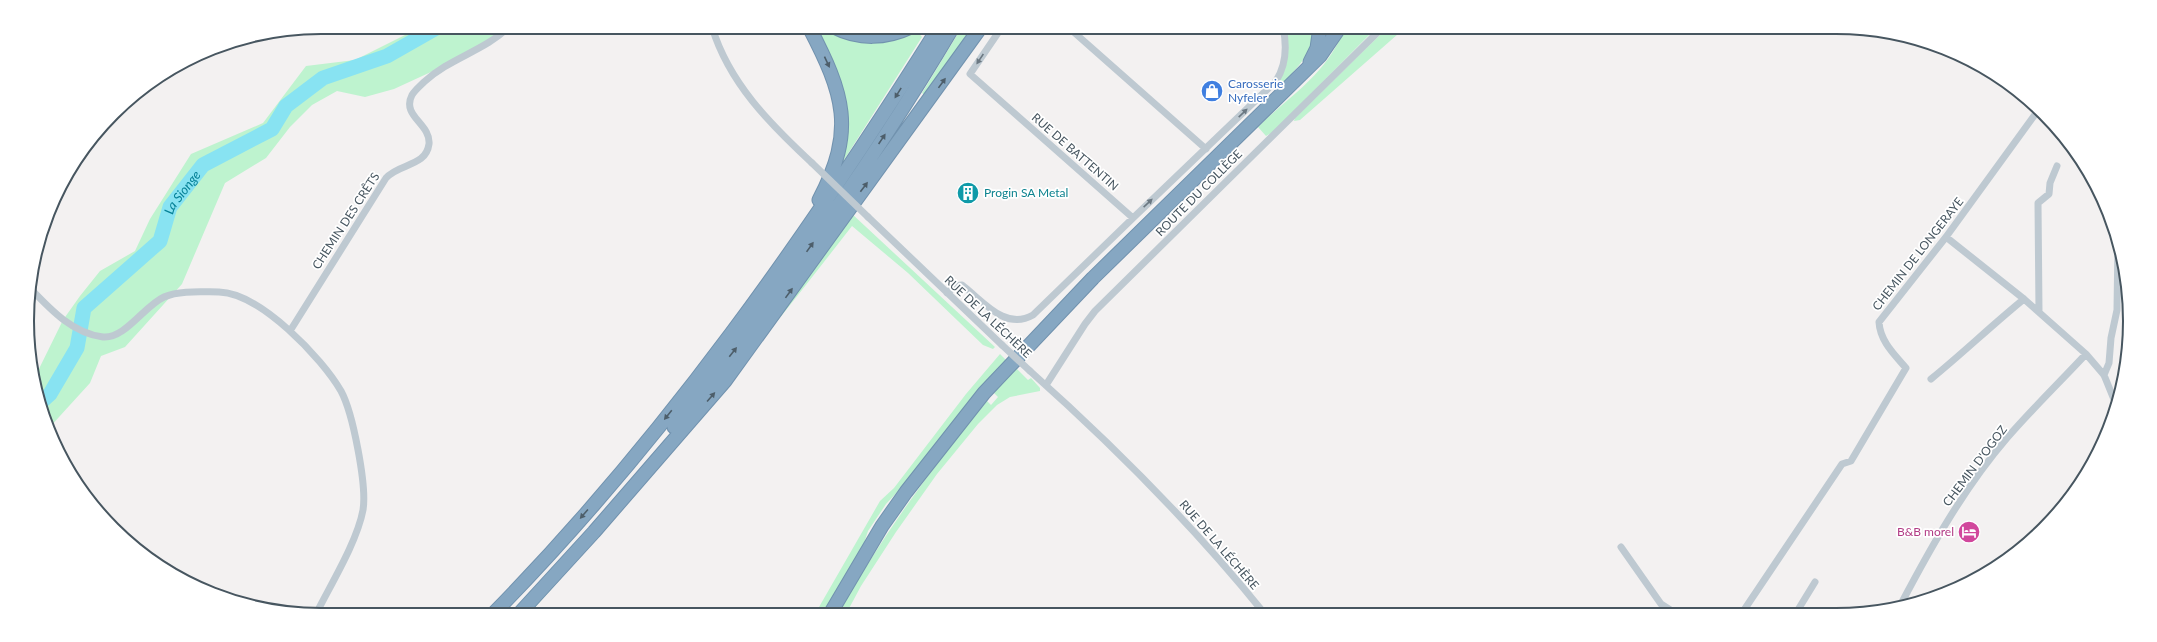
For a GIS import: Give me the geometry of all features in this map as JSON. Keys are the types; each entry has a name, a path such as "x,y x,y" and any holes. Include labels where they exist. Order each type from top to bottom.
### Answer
{"highway":[{"path":"793,250 832,173 839,151 842,130 841,106 836,84 830,66 813,34"},
{"path":"852,34 872,37 893,34"},
{"path":"499,608 558,544 648,440 705,369 793,250 862,148 935,34"},
{"path":"514,608 586,530 673,428 766,307 845,195 899,114 949,34"},
{"path":"524,608 594,532 725,381 847,210 931,98 976,34"},
{"path":"1308,66 1316,48 1319,34"},
{"path":"833,608 857,567 898,503 931,458 984,393 1093,278 1324,51 1335,34"}],"street":[{"name":"CHEMIN DES CRÊTS","path":"290,331 386,178 398,169 418,162 427,152 429,144 428,134 411,111 410,101 413,94 438,70 487,44 500,34"},
{"name":"RUE DE LA LÉCHÈRE","path":"715,34 724,59 755,106 947,293 1148,483 1193,529 1259,608"},
{"name":"RUE DE BATTENTIN","path":"997,34 970,74 1133,218"},
{"path":"1076,34 1206,149"},
{"path":"947,293 955,286 962,285 1002,317 1018,321 1033,315 1206,149 1279,76 1286,54 1284,34"},
{"name":"ROUTE DU COLLÈGE","path":"1046,385 1095,311 1375,34"},
{"name":"CHEMIN DE LONGERAYE","path":"1745,608 1842,464 1851,461 1906,368 1884,342 1880,333 1879,322 1946,237 2035,114"},
{"path":"2039,311 2038,203 2049,194 2050,183 2057,166"},
{"path":"1946,237 2024,298 2086,354 2104,375 2113,395"},
{"path":"2104,375 2109,363 2111,338 2117,310 2118,268"},
{"path":"35,294 52,311 67,323 90,334 106,337 117,334 152,305 168,296 209,292 230,293 249,300 290,331 329,372 342,393 351,421 363,490 363,503 358,523 319,608"},
{"path":"1931,379 1969,349 1980,336 2024,298"},
{"name":"CHEMIN D'OGOZ","path":"1903,599 1931,548 1964,496 2006,439 2086,354"},
{"path":"1622,547 1661,604 1667,608"},
{"path":"1799,608 1815,582"}],"green space":[{"path":"407,34 497,34 444,66 394,89 365,97 337,91 312,105 290,127 266,158 225,183 182,284 125,347 101,356 90,383 53,424 44,395 38,370 63,320 100,271 135,251 150,219 191,154 263,123 306,66 355,60"},
{"path":"815,34 842,34 848,37 877,34 919,34 922,37 837,171 844,141"},
{"path":"958,34 971,34 926,96 922,93"},
{"path":"1287,34 1313,34 1311,45 1304,59 1281,85 1278,83 1282,76 1288,56"},
{"path":"1343,34 1370,34 1273,132 1266,136 1258,127 1306,84 1331,54"},
{"path":"1381,34 1398,34 1300,120 1294,121 1295,118"},
{"path":"851,213 995,347 993,349 983,345 908,273 852,226 738,370 659,465 534,608 528,608 567,566"},
{"path":"1000,354 1006,360 971,399 900,489 886,504 868,531 864,543 826,608 818,608 880,501 894,488 966,394"},
{"path":"1016,368 1028,380 1031,378 1040,388 1040,391 1010,397 997,405 978,424 937,474 896,532 861,586 849,608 841,608 889,531 908,504 946,452 987,401 991,405 998,397 994,393"}],"waterway":[{"name":"La Sionge","path":"45,399 50,394 77,348 84,308 160,241 170,207 203,165 272,129 286,106 323,78 387,56 426,34"}],"place":[{"name":"Carosserie Nyfeler","path":"1212,91"},
{"name":"Progin SA Metal","path":"968,193"},
{"name":"B&B morel","path":"1969,532"}]}
